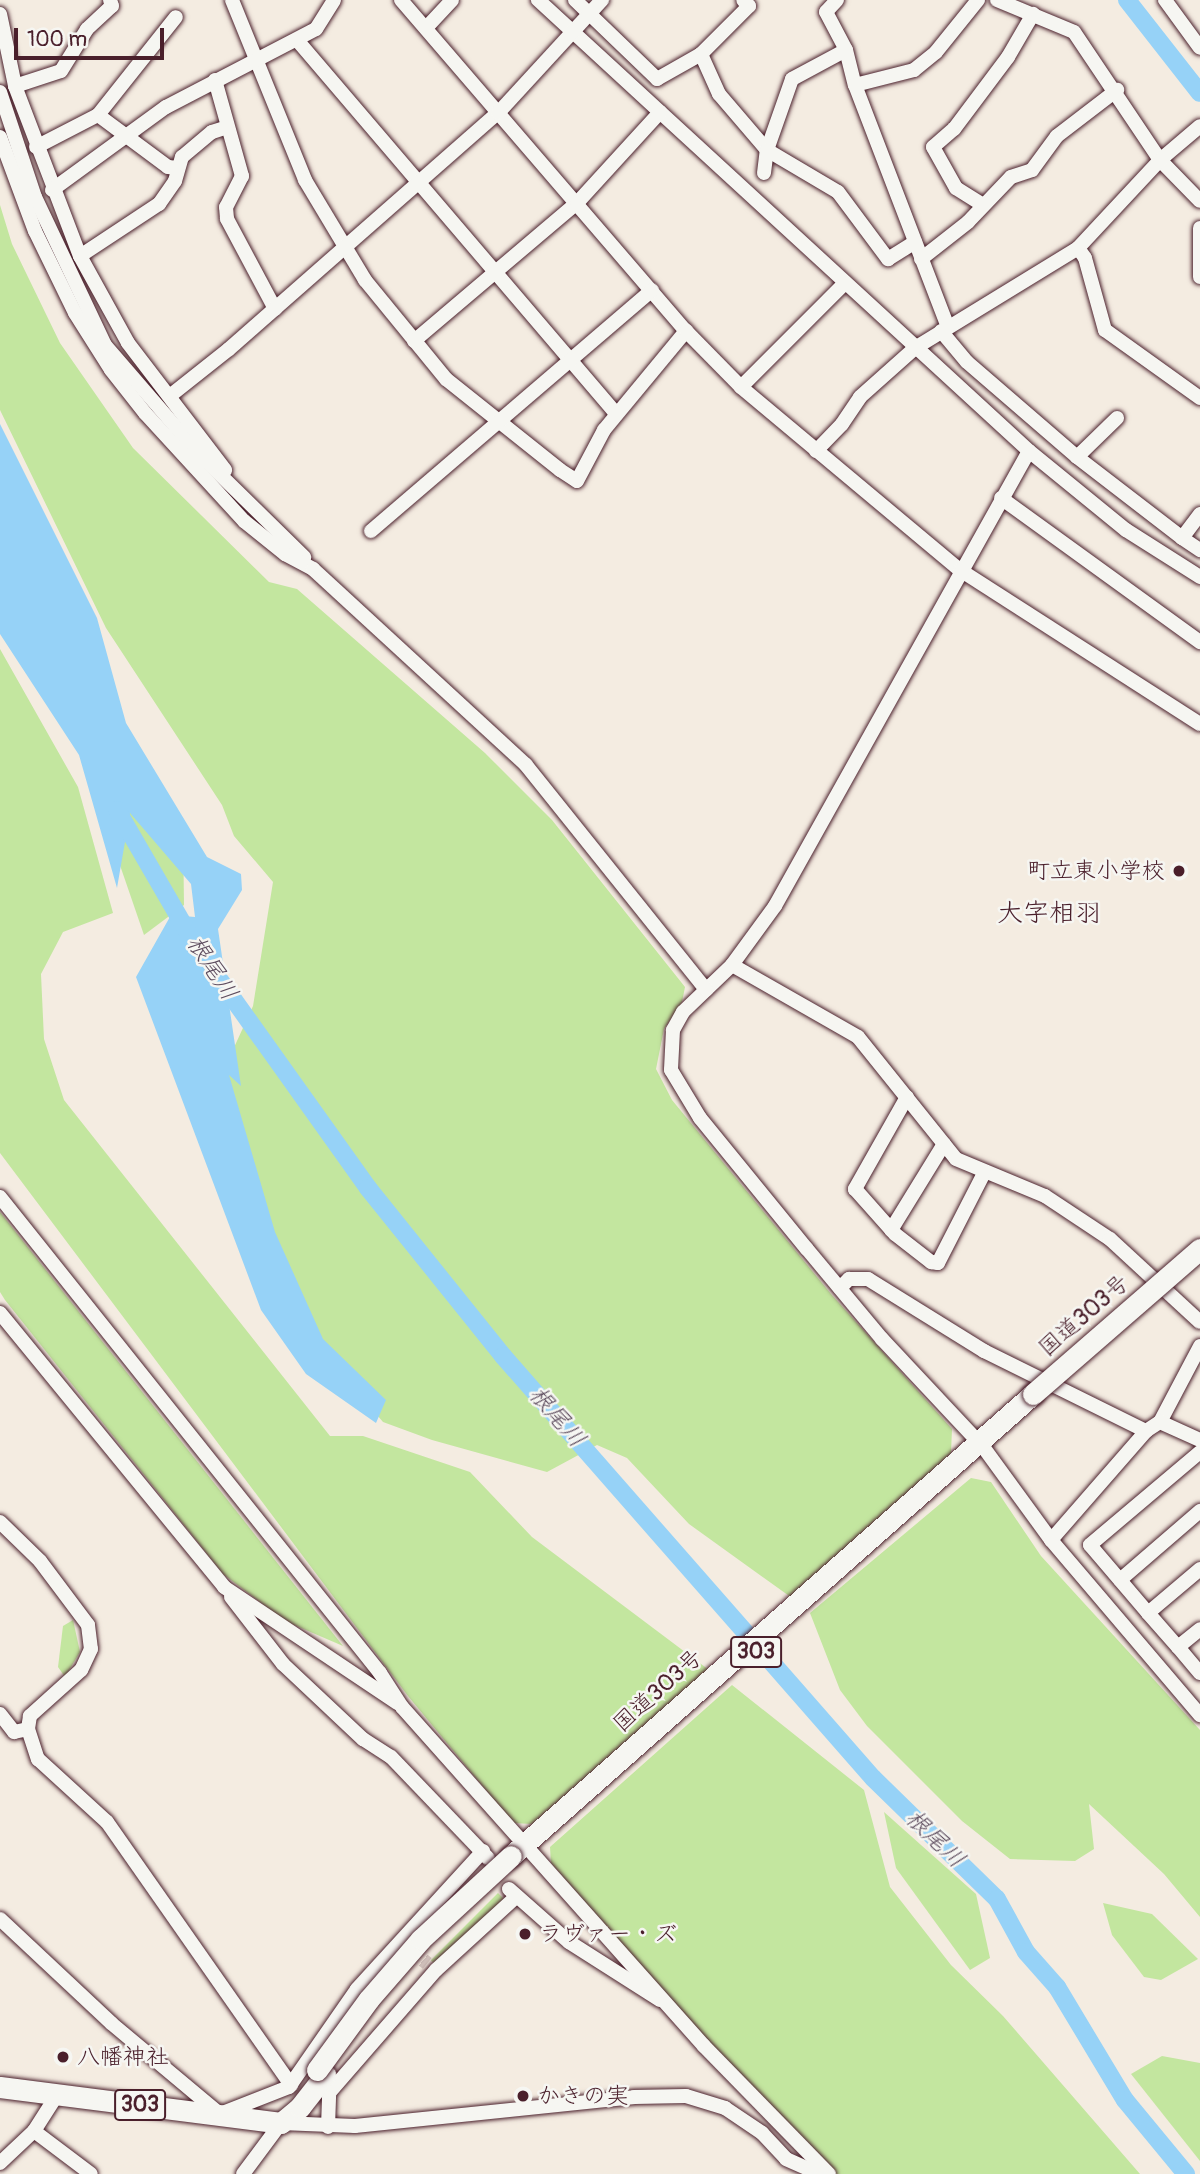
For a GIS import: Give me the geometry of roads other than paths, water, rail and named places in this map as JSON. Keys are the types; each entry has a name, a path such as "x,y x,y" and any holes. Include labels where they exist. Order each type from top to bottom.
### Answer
{"highway":[{"name":"国道303号","path":"1036,1398 1200,1249"},
{"name":"国道303号","path":"281,2123 321,2073 369,1999 421,1939 520,1861 974,1452 1200,1256"},
{"name":"303","path":"0,2087 281,2123"}],"street":[{"path":"15,86 61,71 87,29 112,6 110,0"},
{"path":"232,0 253,60 281,114 305,180 344,246 414,341 453,386 577,481 616,414 686,331"},
{"path":"52,190 166,107 316,29 334,0"},
{"path":"401,0 686,331 741,387 960,570 1200,724"},
{"path":"426,28 452,0"},
{"path":"538,0 1029,451 1125,530 1200,576"},
{"path":"575,0 657,79 701,54 749,6 743,0"},
{"path":"171,395 275,309 498,113 602,0"},
{"path":"837,0 826,12 846,50 855,85 945,329 967,362 1077,457 1200,550"},
{"path":"855,85 914,70 936,52 978,0"},
{"path":"997,0 1074,32 1117,90 1160,160 1200,201"},
{"path":"1165,0 1200,48"},
{"path":"0,14 15,86 52,190 80,256 128,343 171,395 242,491 242,500"},
{"path":"983,205 956,188 933,147 962,119 1033,14"},
{"path":"36,147 98,115 176,17"},
{"path":"296,40 616,414"},
{"path":"764,173 767,150 792,79 846,50"},
{"path":"701,54 719,94 767,150 838,192 888,260 915,242"},
{"path":"215,80 226,127 242,176 226,208 227,219 275,309"},
{"path":"921,259 1011,177 1032,170 1057,136 1117,90"},
{"path":"0,92 35,197 105,345 242,500 526,765 706,990"},
{"path":"414,341 577,203 660,111"},
{"path":"98,115 125,137 178,168"},
{"path":"80,256 159,204 191,148 226,127"},
{"path":"816,451 842,424 860,397 915,348 1079,248 1160,160 1196,133"},
{"path":"0,137 44,250 75,313 111,370 244,521 285,554 313,569"},
{"path":"1200,228 1200,277"},
{"path":"1079,248 1085,258 1105,330 1197,390"},
{"path":"741,387 845,284"},
{"path":"371,531 652,290"},
{"path":"1077,457 1117,418"},
{"path":"1029,451 960,570 775,906 732,965 683,1012 673,1030 670,1059 676,1081 700,1118 974,1452 1200,1715"},
{"path":"1001,498 1200,642"},
{"path":"1182,538 1200,514"},
{"path":"732,965 858,1037 956,1159 984,1173 1045,1196 1110,1239 1200,1322"},
{"path":"907,1097 855,1189 891,1230 931,1262 938,1263 984,1173"},
{"path":"891,1230 944,1144"},
{"path":"0,1197 380,1673 402,1707 520,1861 569,1942 668,2004"},
{"path":"839,1288 849,1279 868,1279 984,1351 1146,1431"},
{"path":"0,1313 5,1329 224,1587 283,1664 363,1739 391,1757 483,1851 520,1861 668,2004 829,2174"},
{"path":"1051,1540 1146,1431 1160,1422 1200,1346"},
{"path":"1160,1422 1200,1440"},
{"path":"1200,1452 1090,1545 1200,1673"},
{"path":"1120,1580 1200,1511"},
{"path":"0,1522 40,1561 88,1625 91,1649 81,1670 30,1716 28,1730 38,1759 107,1822 290,2085"},
{"path":"1148,1613 1200,1569"},
{"path":"224,1587 402,1707"},
{"path":"1178,1647 1200,1629"},
{"path":"0,1714 14,1732 28,1730"},
{"path":"0,1919 111,2023 220,2114 290,2085 357,1989 483,1851"},
{"path":"328,2127 329,2093 520,1861"},
{"path":"0,2163 34,2131 57,2095"},
{"path":"243,2174 281,2123 328,2127 432,2121 634,2097 686,2096 725,2108 762,2133 786,2159 800,2162 819,2174"},
{"path":"34,2131 91,2174"}],"water":[{"path":"0,424 97,618 126,723 207,857 241,874 242,890 218,929 241,1086 229,1075 275,1232 323,1339 386,1400 376,1423 306,1374 261,1310 136,977 171,915 195,917 191,884 130,813 117,888 79,755 0,634"}],"waterway":[{"path":"1127,0 1200,93"},
{"name":"根尾川","path":"117,810 189,934"},
{"name":"根尾川","path":"214,972 368,1188 503,1356 873,1778 997,1899 1026,1952 1057,1987 1125,2100 1186,2174"}],"tunnel":[{"path":"407,1947 427,1963"}],"place":[{"name":"町立東小学校","path":"1179,871"},
{"name":"ラヴァー・ズ","path":"525,1934"},
{"name":"八幡神社","path":"63,2057"},
{"name":"かきの実","path":"523,2096"}],"district":[{"name":"大字相羽","path":"1049,914"}]}
